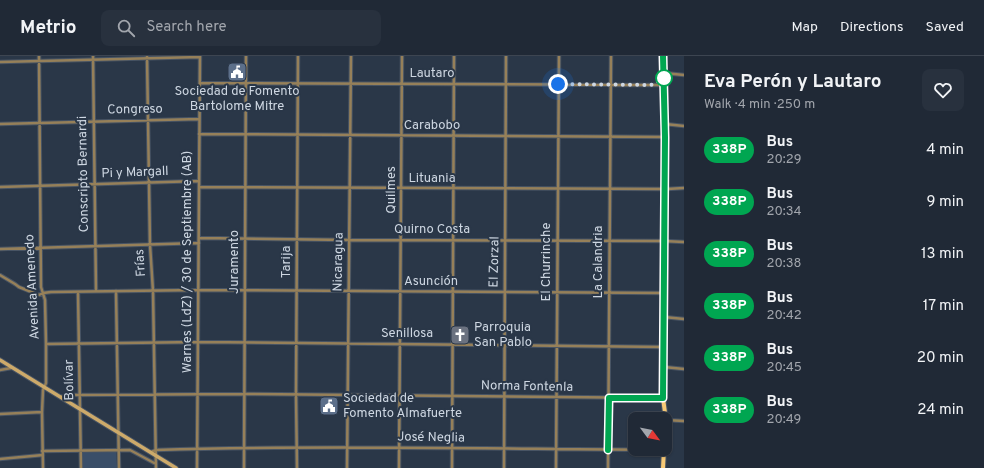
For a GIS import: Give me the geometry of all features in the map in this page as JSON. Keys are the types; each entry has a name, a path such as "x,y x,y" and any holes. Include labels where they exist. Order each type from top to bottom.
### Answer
{"main road":[{"path":"663,56 665,137 663,398 665,412"},
{"path":"0,360 176,468"},
{"path":"663,468 664,456"}],"street":[{"name":"Avenida Amenedo","path":"38,56 40,287 45,300 46,344 46,383 43,390 42,412 43,468"},
{"path":"0,62 93,58 200,56"},
{"name":"Warnes (LdZ) / 30 de Septiembre (AB)","path":"197,468 200,56"},
{"name":"Juramento","path":"244,468 246,56"},
{"name":"Tarija","path":"297,468 298,56"},
{"name":"Nicaragua","path":"347,468 350,56"},
{"name":"Quilmes","path":"399,468 402,56"},
{"path":"452,468 454,56"},
{"name":"El Zorzal","path":"504,468 506,56"},
{"name":"El Churrinche","path":"556,468 559,56"},
{"name":"La Calandria","path":"608,468 611,56"},
{"name":"Frías","path":"147,57 156,468"},
{"name":"Conscripto Bernardi","path":"93,58 96,292"},
{"path":"664,74 684,75"},
{"name":"Lautaro","path":"200,83 664,85"},
{"name":"Congreso","path":"0,124 199,119"},
{"path":"664,124 684,126"},
{"name":"Carabobo","path":"199,134 665,137"},
{"name":"Pi y Margall","path":"0,186 199,181"},
{"name":"Lituania","path":"199,187 454,189 684,188"},
{"name":"Quirno Costa","path":"199,238 684,242"},
{"path":"0,249 199,243"},
{"name":"Asunción","path":"0,275 20,288 26,289 39,296 43,293 52,292 198,290 664,293"},
{"path":"116,291 119,468"},
{"name":"Bolívar","path":"78,292 81,468"},
{"path":"664,317 684,318"},
{"name":"Senillosa","path":"46,344 198,342 664,347"},
{"path":"0,370 12,367"},
{"path":"664,367 684,369"},
{"name":"Norma Fontenla","path":"61,397 66,395 296,394 663,398"},
{"path":"0,414 42,412"},
{"path":"672,420 684,421"},
{"name":"José Neglia","path":"150,452 156,450 347,447 628,450"},
{"path":"42,451 132,450 156,464"},
{"path":"0,459 43,456"}],"shaded area":[{"path":"82,452 116,452 117,468 82,468"}],"bus line":[{"name":"338P","path":"608,450 609,398 663,398 665,137 663,56"}],"place":[{"name":"Sociedad de Fomento Bartolome Mitre","path":"237,72"},
{"name":"Parroquia San Pablo","path":"460,335"},
{"name":"Sociedad de Fomento Almafuerte","path":"329,406"}],"route":[{"path":"558,84 651,85 664,78"}]}
